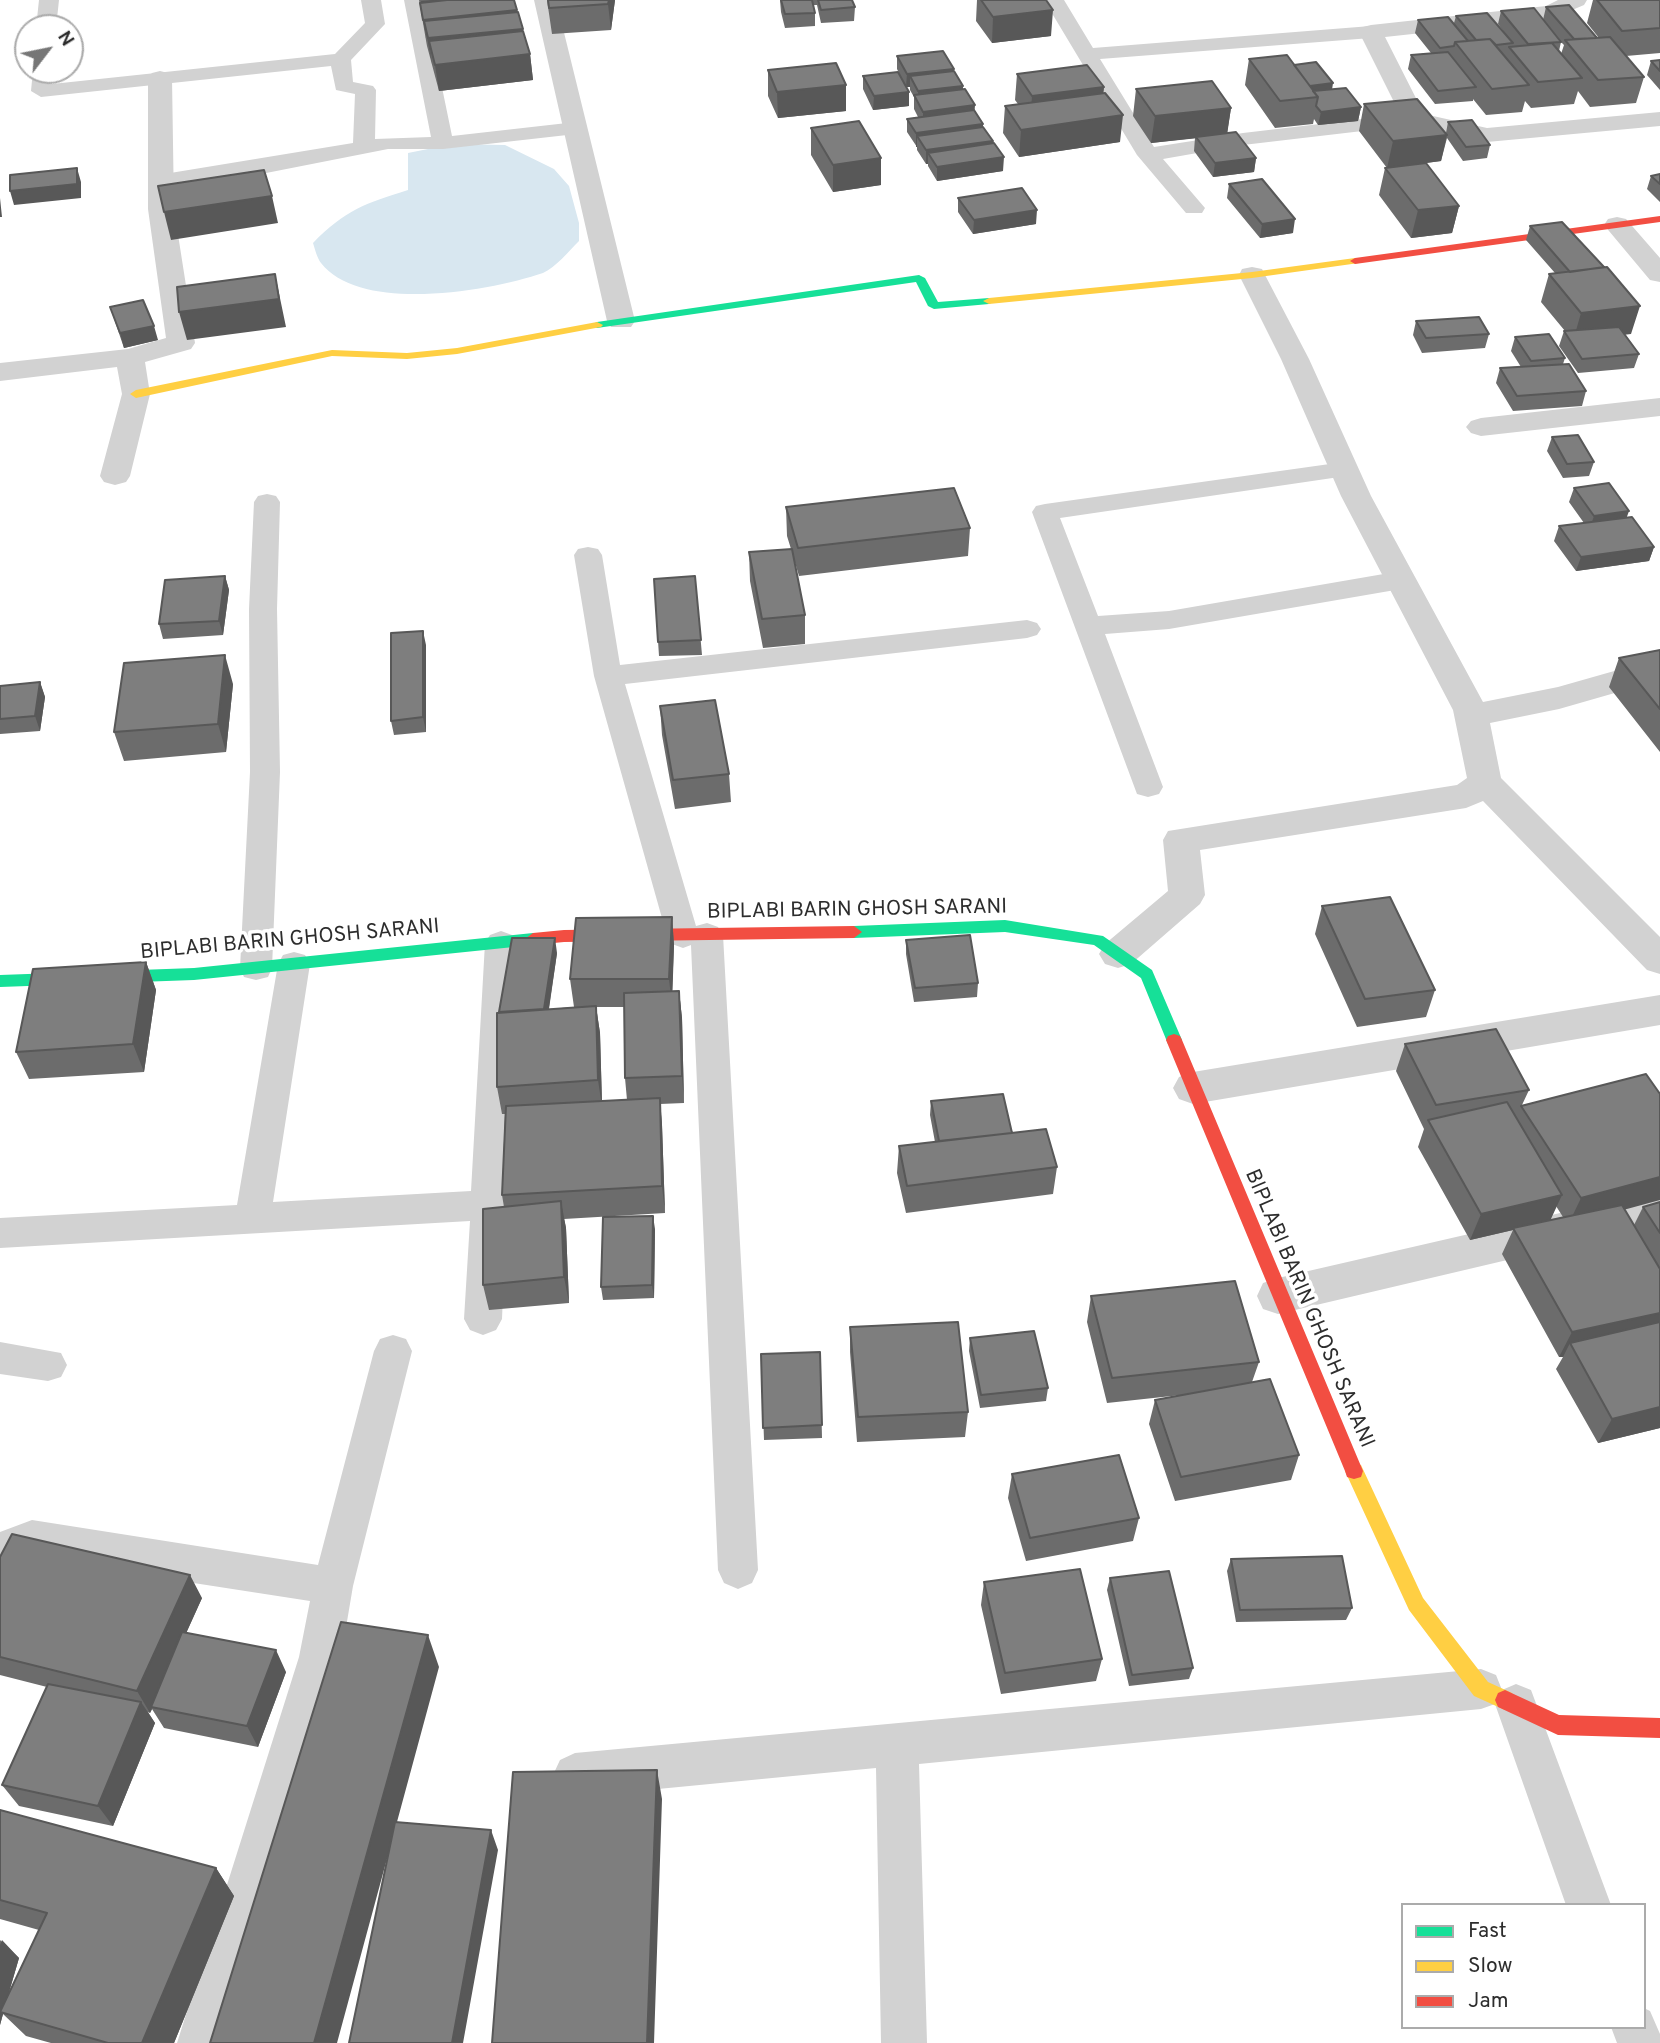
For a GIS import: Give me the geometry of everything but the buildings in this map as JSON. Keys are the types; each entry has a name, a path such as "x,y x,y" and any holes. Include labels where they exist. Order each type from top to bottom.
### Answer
{"street":[{"path":"544,0 621,321"},
{"path":"1576,0 1551,12 1371,32 1414,118 1487,135 1660,119"},
{"path":"0,372 130,357 181,343 161,209 160,78"},
{"path":"136,394 332,353 407,356 444,352 621,321 919,278 934,306 1251,275 1660,219"},
{"path":"1617,225 1660,274"},
{"path":"1251,275 1295,359 1344,470 1471,716 1485,782 1660,960"},
{"path":"115,475 136,394 130,357"},
{"path":"1481,427 1660,407"},
{"path":"1471,716 1559,698 1658,671"},
{"path":"1118,954 1187,895 1181,840 1466,796 1485,782"},
{"name":"BIPLABI BARIN GHOSH SARANI","path":"0,981 194,974 564,936 1005,926 1098,940 1147,974 1333,1426 1416,1604 1499,1697 1558,1725 1660,1728"},
{"path":"1193,1088 1660,1010"},
{"path":"1278,1296 1660,1207"}],"lane":[{"path":"42,84 41,91 341,59 375,24 371,0"},
{"path":"414,0 443,143"},
{"path":"1054,0 1147,155 1194,208"},
{"path":"1088,54 1371,32"},
{"path":"341,59 343,86 366,90 364,148"},
{"path":"1147,155 1243,139 1414,118"},
{"path":"160,181 256,168 388,143 443,143 576,128"},
{"path":"1147,787 1045,512 1344,470"},
{"path":"256,968 265,772 263,609 267,502"},
{"path":"589,555 608,676 695,935 738,1570"},
{"path":"1087,626 1168,620 1401,580"},
{"path":"608,676 1027,629"},
{"path":"483,1319 501,943"},
{"path":"253,1218 294,964"},
{"path":"0,1233 487,1205"},
{"path":"200,2043 320,1657 333,1586 393,1351"},
{"path":"0,1358 48,1365"},
{"path":"0,1551 32,1539 333,1586"},
{"path":"540,1778 897,1745 1499,1697 1588,1903"},
{"path":"897,1745 904,2043"}],"shaded area":[{"path":"453,144 505,145 554,169 569,186 579,223 579,241 543,273 492,286 427,294 365,289 340,279 321,263 313,243 335,223 368,204 408,190 408,153"}],"traffic: fast":[{"path":"597,325 919,278 934,306 989,301"},
{"path":"854,932 1005,926 1098,940 1147,974 1174,1040"},
{"path":"0,981 194,974 533,939"}],"traffic: slow":[{"path":"989,301 1252,275 1355,261"},
{"path":"136,394 332,353 407,356 457,351 597,325"},
{"path":"1354,1471 1416,1604 1481,1689 1505,1700"}],"traffic: jam":[{"path":"1355,261 1660,219"},
{"path":"533,939 564,936 854,932"},
{"path":"1174,1040 1354,1471"},
{"path":"1505,1700 1558,1725 1660,1728"}]}
